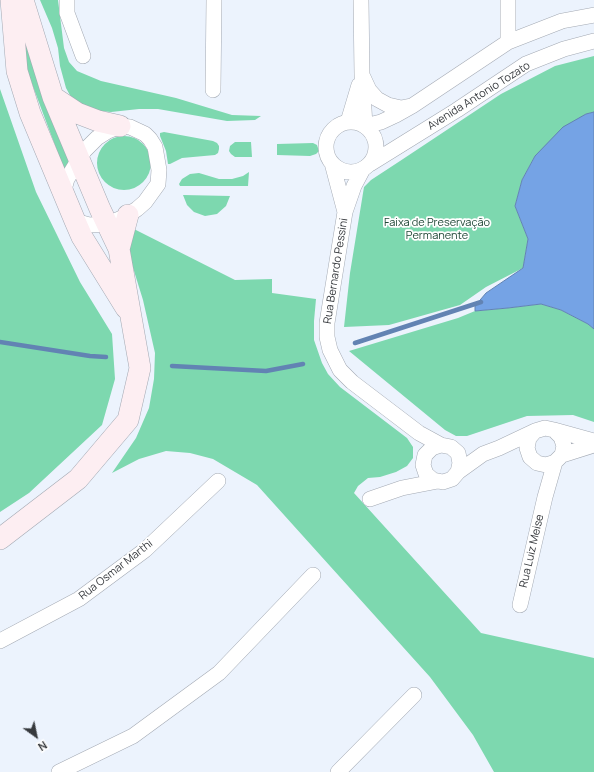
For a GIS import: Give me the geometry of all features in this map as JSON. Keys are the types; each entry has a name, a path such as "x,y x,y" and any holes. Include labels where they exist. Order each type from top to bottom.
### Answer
{"street":[{"path":"11,0 17,71 30,113 82,237 132,317"},
{"path":"0,539 78,479 128,420 140,368 120,249 100,209 54,97 23,0"},
{"path":"67,0 67,13 83,56"},
{"path":"213,90 214,0"},
{"path":"361,0 362,75 365,126"},
{"path":"508,0 508,42"},
{"path":"365,126 396,116 508,42 562,21 594,15"},
{"name":"Avenida Antonio Tozato","path":"367,167 526,64 564,49 594,41"},
{"path":"362,75 369,90 377,99 388,105 400,108 412,106"},
{"path":"348,122 362,75"},
{"path":"54,97 77,113 98,121 137,129 145,134 155,148 159,170 158,184 145,202 128,215 108,224 89,225 75,221"},
{"path":"348,122 365,126 371,132 376,144 375,157 367,167 355,172 346,172 338,168 332,162 327,155 326,146 328,138 333,130 348,122"},
{"path":"63,193 67,179 84,151 97,138 120,126"},
{"name":"Rua Bernardo Pessini","path":"332,162 345,212"},
{"name":"Rua Bernardo Pessini","path":"367,167 354,186 345,212 327,323 327,337 330,350 340,370 352,382 419,434 441,445"},
{"path":"120,249 128,215"},
{"path":"419,434 426,474 433,480 443,482 452,479 458,472 483,454 545,428 594,441"},
{"path":"554,430 561,437 564,446 559,459"},
{"path":"534,460 527,448 529,438 536,431"},
{"path":"402,488 432,448 441,445 450,447 458,454 460,463 458,472"},
{"path":"499,448 546,465 594,445"},
{"path":"458,454 483,454"},
{"name":"Rua Luiz Meise","path":"520,605 544,497 559,459"},
{"name":"Rua Luiz Meise","path":"534,460 544,497"},
{"name":"Rua Osmar Marthi","path":"0,641 79,599 145,550 218,481"},
{"path":"370,499 402,488 438,481"},
{"path":"59,772 133,736 219,673 313,575"},
{"path":"338,772 414,695"}],"green space":[{"path":"40,0 58,0 64,48 69,62 77,71 101,81 176,98 232,115 261,116 255,120 227,121 158,109 139,109 111,112 84,108 72,99 66,88 60,66 58,48 52,28"},
{"path":"22,15 72,159 65,172 26,68"},
{"name":"Faixa de Preservação Permanente","path":"594,56 594,112 586,114 535,156 522,180 515,206 528,239 523,268 486,287 460,305 389,325 344,327 350,273 364,187 371,180 501,94 555,66"},
{"path":"0,89 36,192 80,282 112,334 115,379 102,425 29,493 0,512"},
{"path":"164,132 213,141 219,146 218,153 215,155 182,158 168,164 166,151 160,136 160,133"},
{"path":"119,136 129,136 139,140 147,148 151,158 151,168 147,178 139,186 129,190 119,190 109,186 101,178 97,168 97,158 101,148 109,140"},
{"path":"235,142 251,142 252,157 235,157 231,154 229,151 230,146"},
{"path":"313,143 317,145 319,151 310,156 277,155 277,144"},
{"path":"249,172 248,186 180,186 179,184 182,179 190,174 199,173 219,179 232,179 243,176"},
{"path":"183,195 230,196 226,206 217,214 205,216 194,212 187,205"},
{"path":"128,226 235,280 272,279 272,293 316,299 314,340 322,363 328,374 340,387 407,438 413,447 413,458 407,466 396,472 380,477 368,478 358,486 354,493 481,633 594,658 594,772 494,772 473,735 430,677 257,485 213,459 190,453 166,451 139,459 112,473 136,438 149,408 154,379 155,353 143,300 130,258"},
{"path":"541,304 561,310 588,324 594,329 594,422 573,415 527,416 467,436 456,436 445,430 349,351 458,318 475,311"}],"water":[{"path":"594,112 594,329 588,324 561,310 541,304 475,311 475,306 486,293 523,268 528,239 515,206 522,180 535,156 563,127 586,114"}],"waterway":[{"path":"355,343 481,302"},
{"path":"0,342 90,356 106,357"},
{"path":"172,366 266,371 303,364"}]}
